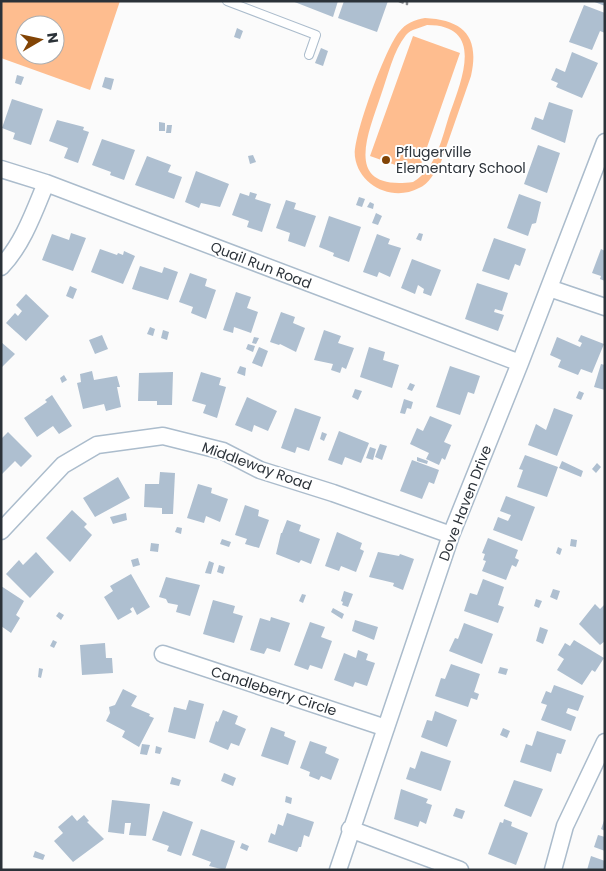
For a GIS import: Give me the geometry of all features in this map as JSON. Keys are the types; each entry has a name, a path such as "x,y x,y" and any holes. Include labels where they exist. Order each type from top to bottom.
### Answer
{"street":[{"name":"Dove Haven Drive","path":"338,870 350,829 451,535 605,142"},
{"name":"Quail Run Road","path":"1,169 46,184 520,363"},
{"path":"1,267 12,256 31,221 46,184"},
{"path":"549,288 605,308"},
{"name":"Middleway Road","path":"1,530 63,465 97,445 163,436 223,451 260,470 333,493 451,535"},
{"name":"Candleberry Circle","path":"163,654 386,728"},
{"path":"553,870 564,826 605,742"},
{"path":"350,829 460,870"}],"lane":[{"path":"226,1 316,35 309,55"}],"path":[{"path":"399,1 408,4 407,1"}],"shaded area":[{"path":"1,1 120,1 90,90 20,65 65,65 65,15 15,15 15,63 1,58"},
{"path":"421,19 438,19 449,22 466,33 473,50 471,76 441,162 426,184 409,192 388,192 379,189 363,176 355,157 355,147 371,93 393,41 404,26","holes":["427,25 445,27 457,34 463,44 465,56 460,85 438,151 428,169 413,182 391,182 376,178 368,169 366,156 367,142 391,64 401,41 408,33"]},
{"path":"413,36 460,53 418,173 370,156"}],"building":[{"path":"292,1 338,1 333,17"},
{"path":"344,1 388,1 377,32 338,18"},
{"path":"592,1 605,1 605,6"},
{"path":"584,5 605,13 605,33 600,31 592,50 569,42"},
{"path":"237,28 243,31 240,39 234,37"},
{"path":"321,48 328,51 323,66 315,63"},
{"path":"572,52 598,63 582,98 556,87 558,83 551,80 556,68 565,72"},
{"path":"17,75 24,77 21,85 15,83"},
{"path":"105,77 114,79 111,90 102,87"},
{"path":"12,99 43,109 31,145 13,139 15,133 2,128"},
{"path":"549,102 573,110 565,143 531,129 535,117 543,120"},
{"path":"57,120 84,127 83,130 89,132 78,163 64,158 68,148 49,141"},
{"path":"159,122 165,123 165,131 159,131"},
{"path":"167,125 172,125 171,133 166,133"},
{"path":"102,139 135,150 124,180 110,175 111,172 92,165"},
{"path":"538,145 560,153 547,193 524,184"},
{"path":"253,155 256,162 250,164 248,156"},
{"path":"147,156 171,165 168,172 182,177 174,199 135,185"},
{"path":"196,171 229,184 220,207 201,203 199,208 185,202"},
{"path":"250,192 257,194 255,199 271,204 262,232 247,227 249,221 232,215 240,193 249,196"},
{"path":"519,194 541,202 536,223 532,224 528,236 507,228"},
{"path":"359,197 365,199 362,207 356,205"},
{"path":"286,200 296,203 294,209 316,216 305,247 288,241 290,233 276,228"},
{"path":"370,202 374,204 373,209 367,207"},
{"path":"376,213 382,216 378,225 372,223"},
{"path":"329,216 361,227 349,262 333,256 334,253 319,247"},
{"path":"71,233 86,238 73,271 42,260 52,234 69,240"},
{"path":"419,233 423,234 421,241 416,239"},
{"path":"377,234 390,239 388,244 401,248 390,277 379,272 377,277 363,272"},
{"path":"494,238 526,249 520,266 515,264 509,280 482,271"},
{"path":"100,249 117,255 118,253 123,255 124,251 135,256 123,284 91,272"},
{"path":"601,249 605,251 605,281 600,279 601,276 592,273"},
{"path":"412,259 441,270 431,296 423,293 424,289 418,285 415,294 401,288"},
{"path":"140,266 162,273 164,267 178,272 168,300 132,289"},
{"path":"190,273 207,279 205,286 216,290 206,319 191,313 193,307 179,302"},
{"path":"477,283 508,293 502,311 495,309 494,312 504,315 498,331 465,319"},
{"path":"70,286 77,289 73,299 66,296"},
{"path":"236,292 251,297 247,308 258,312 251,333 234,327 233,333 223,330"},
{"path":"26,294 49,316 26,341 6,323 15,313 18,316 22,311 16,305"},
{"path":"281,312 295,317 293,323 305,328 296,352 280,344 270,342"},
{"path":"150,327 155,329 153,336 147,334"},
{"path":"163,330 169,332 167,340 161,338"},
{"path":"324,330 341,336 338,343 354,348 346,369 342,367 340,373 331,370 333,364 314,360"},
{"path":"102,335 108,349 95,354 89,340"},
{"path":"581,335 604,344 592,373 581,369 578,375 558,367 561,360 550,355 557,337 580,347 582,343 578,341"},
{"path":"254,337 259,338 256,344 252,343"},
{"path":"1,342 15,354 1,368"},
{"path":"248,344 255,346 253,352 246,349"},
{"path":"259,347 268,351 262,367 252,363"},
{"path":"369,347 385,352 383,360 399,365 392,388 360,377"},
{"path":"601,364 605,365 605,390 594,387"},
{"path":"240,366 246,368 245,376 237,373"},
{"path":"450,366 480,376 474,394 468,392 460,415 436,407"},
{"path":"92,371 94,380 117,376 120,387 117,387 121,407 106,411 104,404 83,409 77,383 81,382 80,374"},
{"path":"173,372 172,405 157,405 157,401 138,401 139,373"},
{"path":"201,372 221,378 219,385 226,387 217,418 203,413 206,405 192,401"},
{"path":"64,375 67,380 62,383 60,378"},
{"path":"410,383 415,385 412,391 407,389"},
{"path":"355,389 362,391 358,400 352,397"},
{"path":"579,391 584,393 581,400 576,398"},
{"path":"52,395 72,426 59,434 53,426 37,437 24,418 47,402 45,400"},
{"path":"247,397 277,411 268,431 254,425 252,432 235,425"},
{"path":"404,399 413,402 411,409 407,408 405,414 400,413"},
{"path":"295,408 321,417 309,451 297,447 295,453 281,448"},
{"path":"554,408 573,415 557,456 528,445 536,424 546,430"},
{"path":"430,416 452,425 444,442 451,445 445,460 442,458 439,465 426,459 429,453 410,444 417,428 423,431"},
{"path":"339,431 369,443 361,463 345,457 342,465 328,460"},
{"path":"8,432 32,456 21,467 15,461 2,474 1,439"},
{"path":"322,432 327,434 324,441 320,439"},
{"path":"380,444 387,446 382,460 375,457"},
{"path":"370,447 376,449 373,460 366,458"},
{"path":"525,455 558,467 547,497 517,487 523,470 519,469"},
{"path":"417,457 428,461 427,464 417,461"},
{"path":"412,460 439,470 434,484 429,482 422,499 400,491"},
{"path":"562,461 583,471 581,477 559,468"},
{"path":"597,463 601,467 596,473 592,469"},
{"path":"160,472 175,473 173,514 162,514 162,508 144,507 145,484 159,484"},
{"path":"118,477 130,498 95,517 83,498"},
{"path":"198,484 212,488 211,493 228,499 220,522 206,516 204,523 187,518"},
{"path":"506,496 535,507 522,541 493,530 498,517 508,521 511,515 500,511"},
{"path":"245,505 259,510 258,516 269,520 259,548 245,544 247,539 235,535"},
{"path":"72,510 87,524 84,527 92,535 70,562 46,538"},
{"path":"126,513 127,520 113,524 110,517"},
{"path":"287,520 301,525 299,531 320,539 311,564 301,560 299,563 276,554 281,533"},
{"path":"177,527 182,528 181,534 175,532"},
{"path":"337,532 362,543 360,549 364,551 356,572 341,566 339,571 325,566"},
{"path":"488,538 518,550 515,558 519,560 516,567 512,565 506,580 482,571 486,561 483,560 485,554 482,553"},
{"path":"222,539 231,542 229,547 220,544"},
{"path":"571,539 577,540 576,547 570,546"},
{"path":"151,543 159,544 158,552 150,551"},
{"path":"558,547 562,549 560,555 556,553"},
{"path":"36,552 54,572 30,598 6,574 19,560 23,565"},
{"path":"378,552 399,556 400,554 414,559 403,590 393,586 394,583 369,577"},
{"path":"138,558 140,565 133,567 131,560"},
{"path":"209,561 214,563 211,574 205,573"},
{"path":"219,565 225,567 223,574 217,572"},
{"path":"131,574 150,607 137,615 133,607 130,609 132,612 118,620 104,597 113,591 110,586"},
{"path":"166,577 200,585 190,616 176,612 178,605 168,603 166,599 159,597"},
{"path":"483,579 504,587 498,605 504,607 498,623 464,611 470,593 477,595"},
{"path":"1,586 24,601 16,615 20,618 11,633 1,626"},
{"path":"553,589 560,591 557,600 550,597"},
{"path":"344,591 353,594 348,607 342,605 343,602 341,601"},
{"path":"302,594 306,595 303,603 299,601"},
{"path":"536,599 542,601 539,608 534,606"},
{"path":"213,600 235,606 233,613 243,616 234,643 203,634"},
{"path":"595,604 600,609 605,604 605,641 600,645 579,624"},
{"path":"333,608 344,614 342,619 331,612"},
{"path":"59,612 64,615 61,620 56,616"},
{"path":"271,617 290,623 280,652 267,648 264,654 250,650 260,618 270,621"},
{"path":"355,620 378,627 374,640 352,631"},
{"path":"310,622 325,627 321,637 332,641 322,669 310,665 308,670 294,665"},
{"path":"464,623 493,634 482,664 449,651 455,638 458,639"},
{"path":"540,627 548,630 543,644 536,641"},
{"path":"53,640 57,642 54,648 50,646"},
{"path":"574,640 604,658 595,672 592,670 582,685 557,670 564,659 558,655 565,643 570,646"},
{"path":"105,643 106,658 112,658 113,673 82,675 80,645"},
{"path":"358,650 368,654 366,660 375,663 367,686 355,682 353,687 334,680 344,653 356,658"},
{"path":"451,664 480,674 474,692 479,694 477,700 471,698 468,707 435,696 441,678 445,679"},
{"path":"500,667 508,669 506,675 498,673"},
{"path":"39,668 43,669 41,678 38,677"},
{"path":"554,685 584,696 578,711 568,708 566,713 576,717 571,731 541,720 547,705 541,703 546,691 551,693"},
{"path":"123,689 137,696 131,706 150,714 149,716 154,718 139,747 122,737 125,731 106,721 110,713 109,707 115,705"},
{"path":"189,700 204,704 195,739 168,732 174,707 186,710"},
{"path":"223,710 238,716 235,724 246,729 239,746 231,743 228,750 209,742 216,721 218,722"},
{"path":"435,711 457,720 447,747 421,737 427,720 432,721"},
{"path":"271,727 285,732 284,736 296,741 288,765 261,756"},
{"path":"503,728 510,731 507,738 500,735"},
{"path":"537,731 566,740 561,754 557,753 551,772 520,762 526,744 532,746"},
{"path":"310,741 327,747 325,753 339,759 331,780 321,776 319,780 309,776 310,772 300,768"},
{"path":"142,744 150,745 147,755 140,754"},
{"path":"156,746 162,748 160,754 155,753"},
{"path":"421,751 451,761 441,791 406,779 410,767 415,769"},
{"path":"224,773 236,778 233,786 221,781"},
{"path":"172,777 181,780 179,786 170,784"},
{"path":"514,780 543,789 531,817 504,806"},
{"path":"401,789 428,799 426,803 432,805 426,824 420,821 418,827 394,819"},
{"path":"286,796 292,798 291,804 285,802"},
{"path":"112,800 150,804 146,836 129,835 131,823 125,823 124,834 108,832"},
{"path":"456,808 465,811 462,819 453,816"},
{"path":"163,811 193,822 181,856 167,851 169,846 152,840"},
{"path":"287,813 314,822 309,837 304,835 301,847 299,847 297,852 268,842 271,833 275,835 278,824 283,826"},
{"path":"72,815 77,821 84,815 89,821 87,822 104,839 73,862 54,841 63,833 58,827"},
{"path":"605,818 605,831 601,829"},
{"path":"504,819 512,822 511,826 528,833 516,865 488,854 500,822 503,823"},
{"path":"201,829 235,841 225,870 209,866 211,862 192,855"},
{"path":"598,835 605,837 605,851 594,847"},
{"path":"242,843 249,846 247,851 240,848"},
{"path":"35,851 45,855 43,860 33,857"},
{"path":"591,856 605,861 605,870 587,870"}],"place":[{"name":"Pflugerville Elementary School","path":"386,160"}]}
